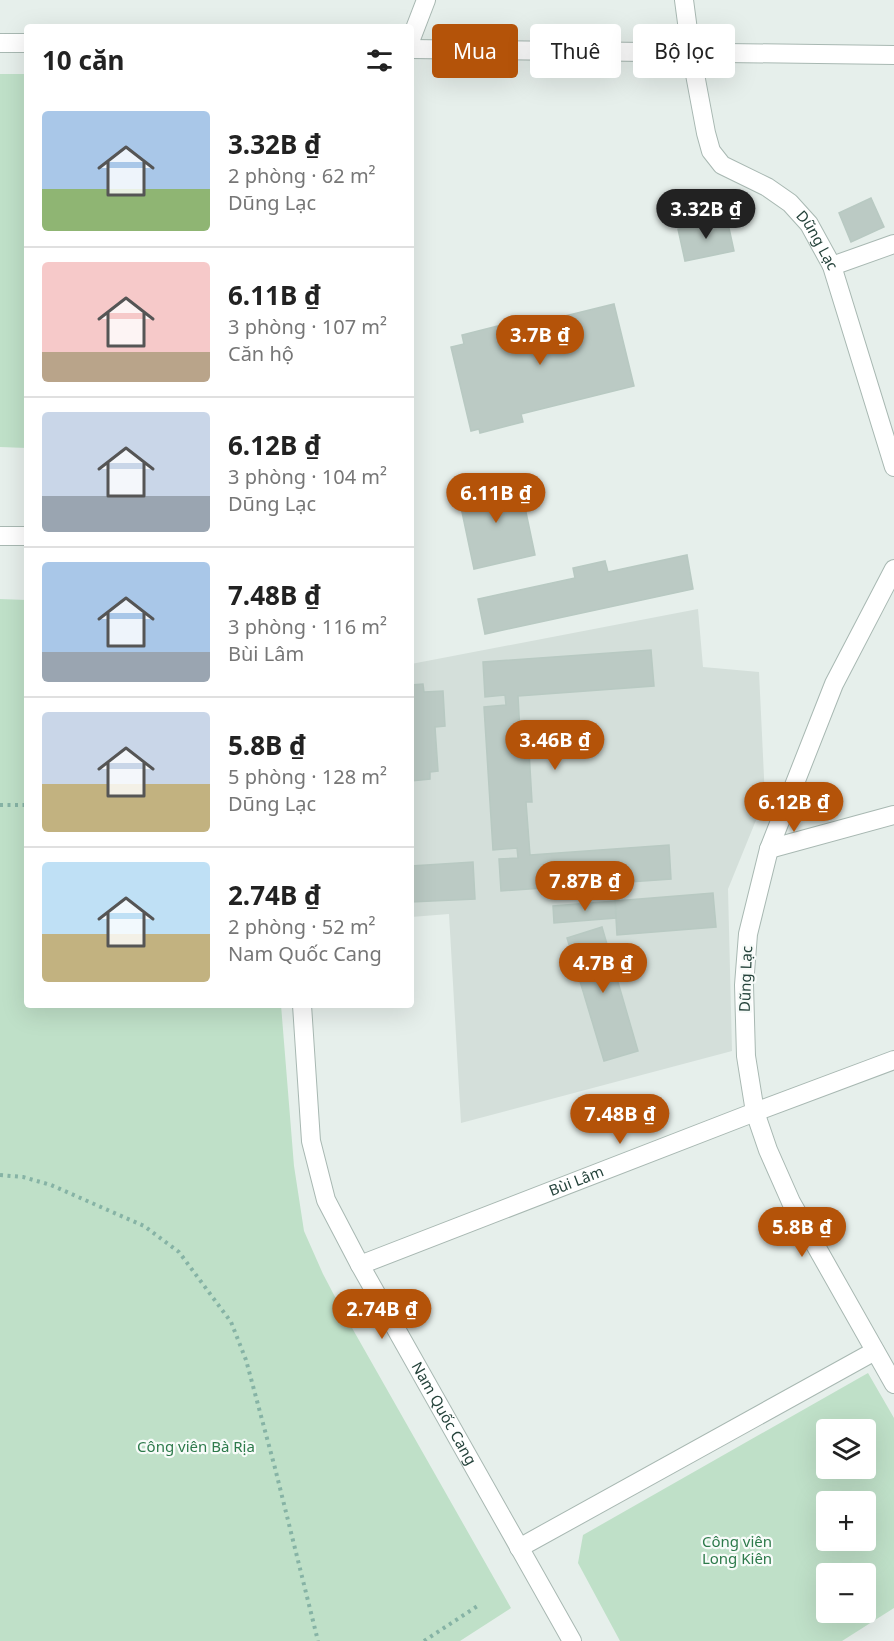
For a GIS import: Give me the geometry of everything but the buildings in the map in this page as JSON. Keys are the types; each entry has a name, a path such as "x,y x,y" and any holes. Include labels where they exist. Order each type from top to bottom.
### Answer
{"street":[{"path":"414,31 426,0"},
{"name":"Dũng Lạc","path":"684,0 687,24"},
{"path":"0,43 24,43"},
{"path":"414,49 633,52"},
{"path":"735,53 894,55"},
{"name":"Dũng Lạc","path":"696,78 711,151 722,165 767,187 790,203 809,224 832,266 894,467"},
{"path":"832,266 894,244"},
{"path":"0,536 24,536"},
{"name":"Dũng Lạc","path":"894,569 887,594 834,684 769,849 748,934 744,985 746,1056 755,1112 768,1150 791,1202 894,1384"},
{"path":"769,849 894,815"},
{"name":"Nam Quốc Cang","path":"302,1008 311,1141 326,1200 572,1641"},
{"name":"Bùi Lâm","path":"360,1264 894,1060"},
{"path":"519,1548 875,1351"}],"path":[{"path":"0,805 24,805"},
{"path":"0,1176 23,1177 51,1185 144,1226 178,1252 231,1322 246,1360 318,1641"},
{"path":"424,1641 479,1605"}],"shaded area":[{"path":"698,609 703,667 759,672 765,798 728,889 732,1051 461,1123 449,914 414,917 414,663"}],"green space":[{"path":"0,74 24,74 24,448 0,447"},
{"name":"Công viên Bà Rịa","path":"0,599 24,600 24,1008 281,1008 294,1166 304,1231 343,1312 511,1608 460,1641 0,1641"},
{"name":"Công viên Long Kiên","path":"868,1373 894,1418 894,1608 876,1619 876,1563 816,1563 816,1623 870,1623 842,1641 620,1641 578,1563 583,1535"}]}
